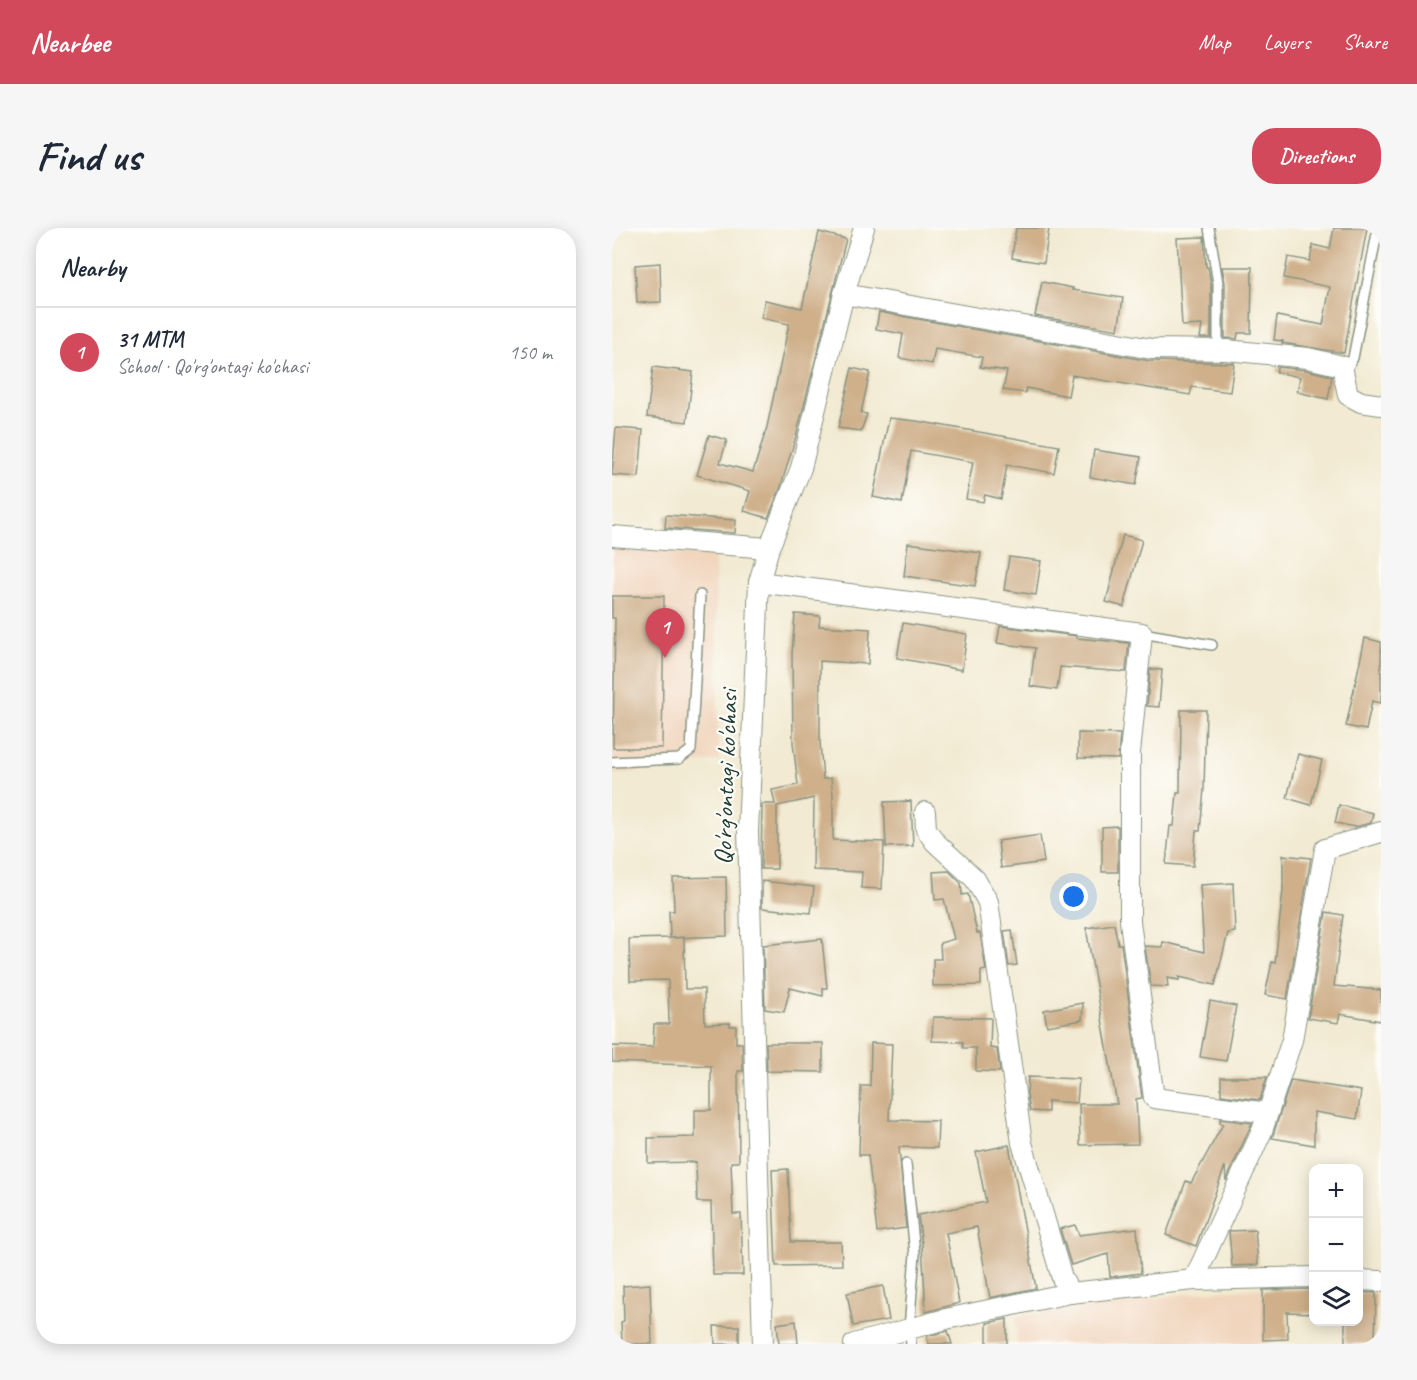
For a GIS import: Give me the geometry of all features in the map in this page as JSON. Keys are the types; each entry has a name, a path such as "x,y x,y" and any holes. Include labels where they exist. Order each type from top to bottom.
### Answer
{"street":[{"name":"Qo'rg'ontagi ko'chasi","path":"763,1344 748,831 759,582 769,548 801,468 844,294 864,228"},
{"path":"844,294 1152,350 1218,349 1308,358 1342,366 1348,395 1361,402 1381,405"},
{"path":"612,536 769,548"},
{"path":"759,582 1142,633 1130,753 1130,922 1155,1098 1268,1113"},
{"path":"925,812 926,829 934,842 975,879 988,902 1022,1143 1062,1278 1070,1293"},
{"path":"1194,1280 1262,1131 1292,1040 1325,849 1381,832"},
{"path":"854,1344 910,1336 946,1319 1070,1293 1194,1280 1309,1277"},
{"path":"1363,1280 1381,1281"}],"lane":[{"path":"1209,228 1218,283 1218,349"},
{"path":"1342,366 1348,365 1353,358 1378,228"},
{"path":"612,762 679,759 691,750 700,595"},
{"path":"1142,633 1212,645"},
{"path":"906,1164 915,1254 910,1336"}],"shaded area":[{"path":"612,546 715,556 719,760 612,775"},
{"path":"1262,1288 1268,1344 1017,1344 1016,1316 1200,1292"}],"building":[{"path":"1016,228 1049,228 1044,263 1012,258"},
{"path":"1334,228 1367,228 1344,353 1274,340 1277,316 1323,325 1330,287 1284,278 1288,257 1310,261 1313,245 1330,249"},
{"path":"819,232 846,239 797,433 780,489 768,518 744,511 750,491 697,475 709,435 727,440 720,463 753,472 767,427 789,324 761,318 765,300 802,308"},
{"path":"1204,237 1206,267 1208,267 1211,284 1211,338 1200,338 1202,325 1182,326 1177,238"},
{"path":"660,263 661,302 637,303 635,265"},
{"path":"1222,267 1252,267 1251,333 1238,333 1237,339 1225,338 1225,283"},
{"path":"1042,282 1073,288 1072,290 1123,298 1118,330 1035,316"},
{"path":"879,312 1150,361 1234,363 1230,392 1192,387 1190,395 1072,375 1068,396 1026,388 1025,393 1003,390 1007,371 980,367 982,357 935,349 932,364 899,358 903,334 876,329"},
{"path":"653,367 693,372 687,422 647,417"},
{"path":"1277,367 1332,376 1328,399 1297,392 1300,377 1276,372"},
{"path":"852,368 870,372 861,413 867,414 861,431 838,428"},
{"path":"889,418 1059,446 1054,473 1007,465 1001,499 985,495 983,502 966,499 973,462 911,451 902,503 873,497"},
{"path":"616,428 643,430 639,477 612,475"},
{"path":"1094,450 1141,457 1136,485 1090,477"},
{"path":"666,515 736,520 735,533 665,528"},
{"path":"1123,535 1142,540 1124,607 1106,602"},
{"path":"908,543 981,553 975,586 904,576"},
{"path":"1009,557 1041,561 1036,595 1004,590"},
{"path":"612,596 664,596 662,748 613,748 615,618 612,618"},
{"path":"795,614 820,616 819,626 870,629 868,664 820,661 820,742 823,779 831,778 833,840 884,842 882,889 861,888 862,872 813,870 814,798 777,806 777,869 761,869 762,804 775,804 772,790 798,785 793,743 792,654"},
{"path":"903,623 967,634 962,670 897,658"},
{"path":"1000,626 1077,636 1077,638 1129,643 1126,672 1060,667 1057,690 1030,686 1035,648 997,643"},
{"path":"1365,638 1381,642 1381,703 1372,701 1366,730 1346,726"},
{"path":"1150,669 1162,670 1159,707 1147,706"},
{"path":"1181,710 1206,710 1204,789 1200,831 1196,831 1193,866 1166,864 1170,826 1174,826 1177,793 1180,793"},
{"path":"1078,733 1120,734 1118,759 1078,758"},
{"path":"1298,754 1322,760 1311,805 1287,798"},
{"path":"911,801 913,846 886,847 884,802"},
{"path":"1339,805 1373,813 1371,823 1355,827 1335,823"},
{"path":"1118,826 1118,872 1102,872 1102,827"},
{"path":"1040,835 1044,862 1001,868 998,841"},
{"path":"1283,855 1311,858 1287,999 1265,995 1272,962 1275,963 1283,890"},
{"path":"949,871 961,883 962,895 968,894 977,933 980,933 986,970 981,971 981,985 933,986 933,959 941,959 940,943 954,939 944,899 935,900 933,872"},
{"path":"726,877 727,936 684,938 685,989 704,989 705,1024 730,1023 730,1026 736,1026 736,1043 742,1043 743,1071 738,1071 739,1162 731,1162 733,1214 741,1214 743,1275 713,1275 711,1202 697,1202 696,1162 648,1163 648,1138 695,1137 695,1110 711,1110 711,1066 612,1062 612,1046 653,1047 654,1024 669,1024 668,980 630,981 629,939 670,938 669,911 674,911 673,878"},
{"path":"762,881 814,887 811,913 762,908"},
{"path":"1233,883 1235,932 1228,933 1215,985 1179,977 1179,980 1167,978 1168,987 1151,986 1145,946 1162,947 1163,942 1204,952 1200,885"},
{"path":"1326,912 1343,915 1334,986 1381,990 1381,1021 1340,1014 1338,1023 1308,1018"},
{"path":"1114,924 1118,944 1121,944 1142,1098 1136,1099 1138,1144 1080,1145 1079,1104 1117,1104 1086,928"},
{"path":"1012,930 1017,965 1009,966 1004,931"},
{"path":"822,939 827,988 823,988 823,996 790,988 784,1012 765,1009 763,945"},
{"path":"1210,1001 1236,1006 1226,1061 1200,1057"},
{"path":"1083,1003 1082,1020 1047,1026 1044,1010"},
{"path":"933,1017 991,1018 990,1048 997,1049 1000,1072 976,1071 976,1048 963,1048 963,1042 932,1041"},
{"path":"766,1043 823,1043 823,1072 767,1071"},
{"path":"871,1043 892,1044 889,1120 938,1121 937,1148 899,1147 906,1228 877,1232 868,1155 859,1155 861,1086 870,1086"},
{"path":"1028,1077 1079,1079 1077,1103 1048,1101 1048,1112 1030,1111 1027,1094"},
{"path":"1221,1077 1267,1077 1260,1100 1221,1095"},
{"path":"1291,1080 1361,1091 1357,1119 1314,1112 1314,1145 1272,1138"},
{"path":"1220,1119 1252,1123 1226,1181 1225,1166 1196,1246 1166,1235 1186,1181 1191,1183 1223,1124 1220,1123"},
{"path":"1009,1145 1036,1288 990,1298 977,1227 946,1233 959,1303 926,1312 918,1215 986,1202 976,1152"},
{"path":"788,1169 791,1242 841,1242 842,1265 776,1266 772,1170"},
{"path":"1075,1225 1079,1235 1137,1228 1141,1273 1110,1277 1108,1254 1071,1265 1060,1229"},
{"path":"1255,1230 1258,1265 1232,1266 1229,1231"},
{"path":"650,1284 652,1344 622,1344 623,1286"},
{"path":"883,1286 889,1320 853,1326 847,1293"},
{"path":"1309,1289 1309,1313 1287,1312 1288,1339 1263,1340 1263,1290"},
{"path":"1363,1292 1376,1293 1375,1344 1345,1344 1345,1326 1363,1326"},
{"path":"1007,1319 1007,1344 987,1344 987,1323"},
{"path":"796,1321 798,1344 779,1344 777,1324"},
{"path":"714,1326 739,1326 739,1344 715,1344"},
{"path":"948,1331 952,1344 928,1344 927,1336"}],"place":[{"name":"31 MTM","path":"665,658"}]}
